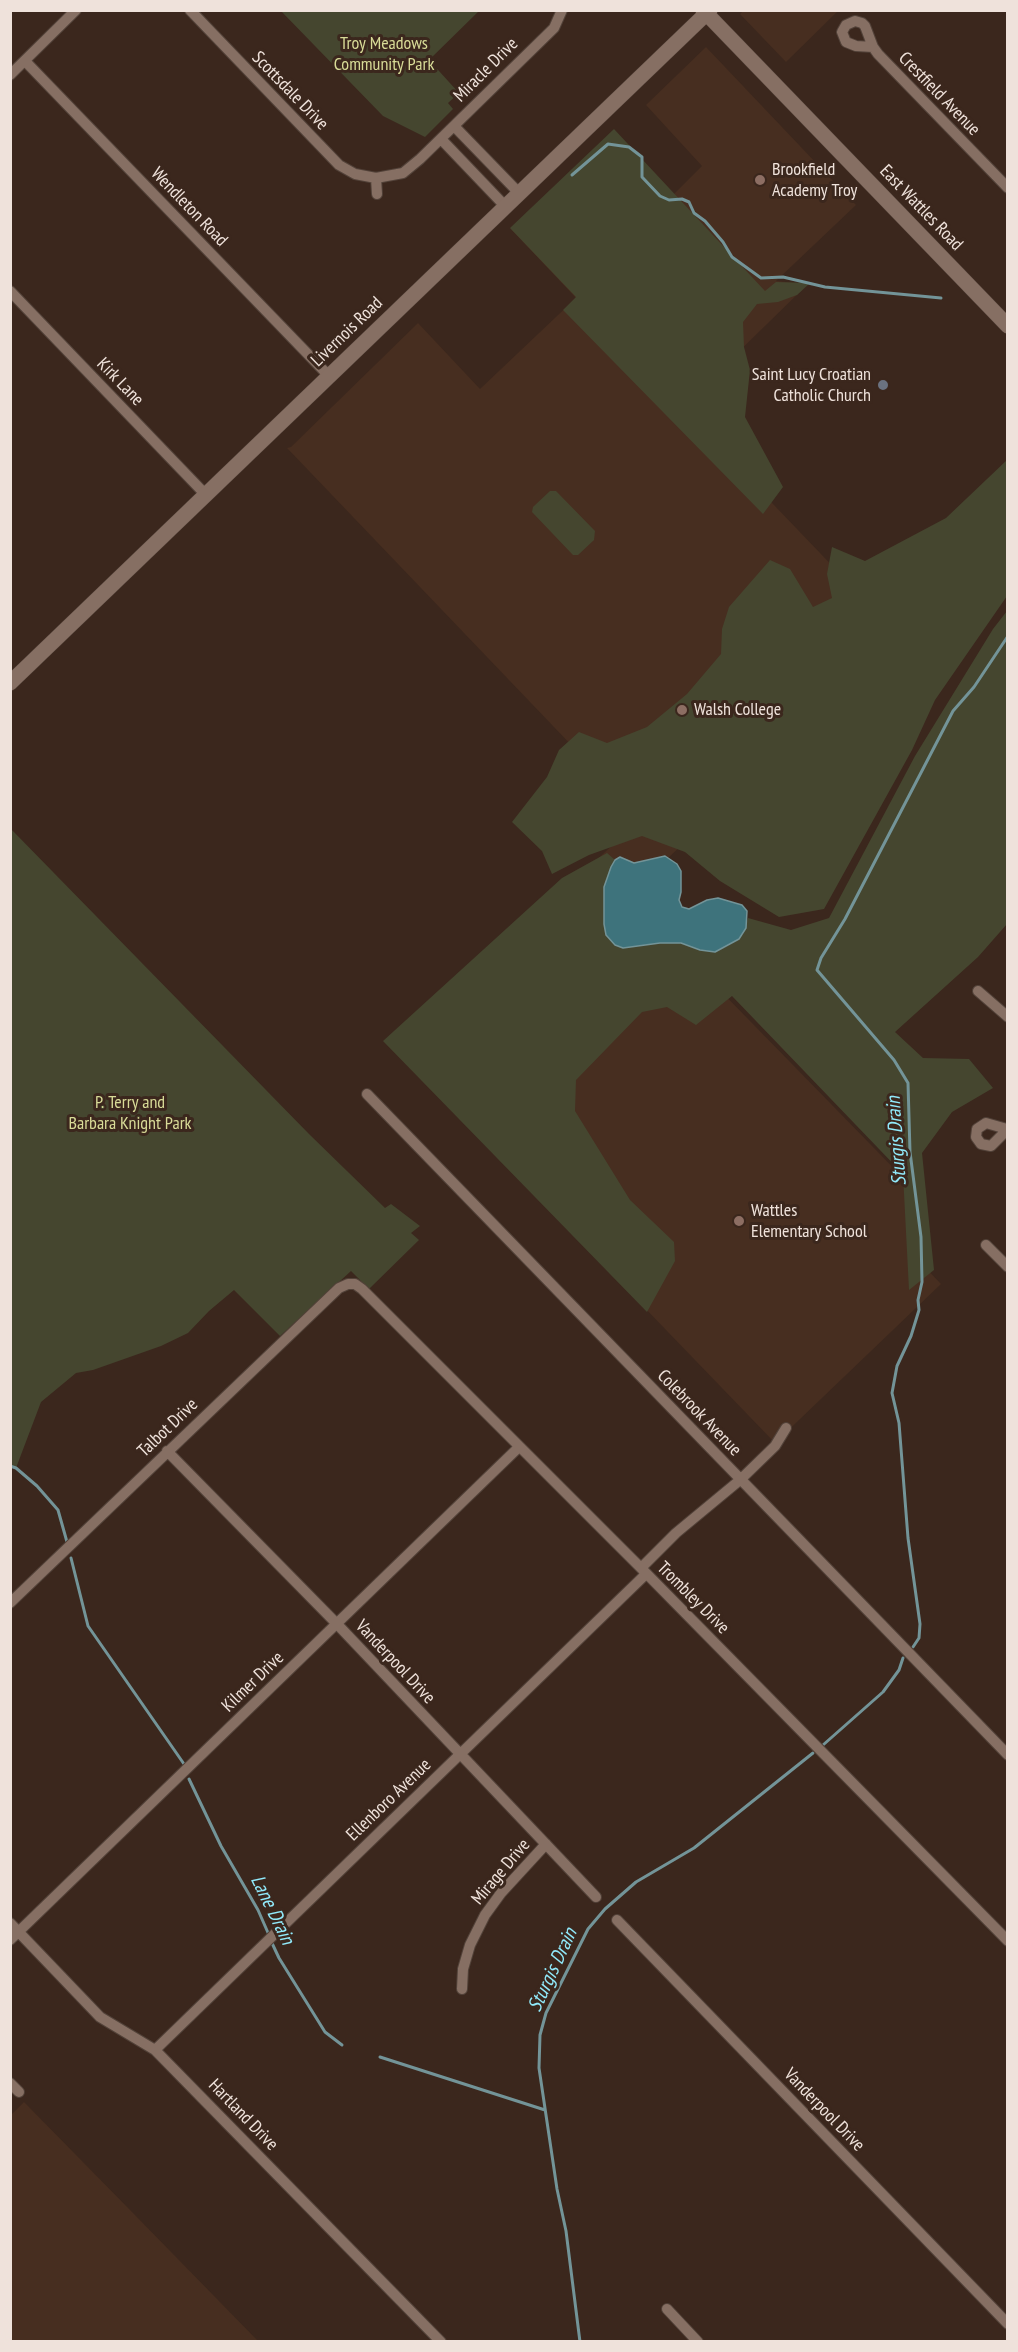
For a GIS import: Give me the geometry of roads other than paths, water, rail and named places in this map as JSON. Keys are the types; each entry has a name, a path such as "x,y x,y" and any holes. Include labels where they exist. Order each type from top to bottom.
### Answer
{"main road":[{"name":"Livernois Road","path":"10,683 707,12"},
{"name":"East Wattles Road","path":"707,12 1008,326"}],"street":[{"path":"10,75 76,10"},
{"name":"Scottsdale Drive","path":"190,10 339,165 355,174 376,178"},
{"name":"Miracle Drive","path":"454,126 554,28 562,10"},
{"name":"Crestfield Avenue","path":"873,47 1008,188"},
{"name":"Wendleton Road","path":"25,60 329,376"},
{"path":"377,194 376,178 403,172 454,126 519,193"},
{"path":"441,139 505,206"},
{"name":"Kirk Lane","path":"10,291 206,495"},
{"path":"978,991 1008,1017"},
{"name":"Colebrook Avenue","path":"367,1094 1008,1755"},
{"path":"986,1245 1008,1267"},
{"name":"Trombley Drive","path":"351,1283 362,1289 1008,1941"},
{"name":"Talbot Drive","path":"10,1603 339,1288 351,1283"},
{"name":"Ellenboro Avenue","path":"155,2050 460,1754 643,1571 676,1533 775,1446 786,1428"},
{"name":"Kilmer Drive","path":"15,1936 519,1448"},
{"name":"Vanderpool Drive","path":"167,1451 337,1624 596,1897"},
{"name":"Mirage Drive","path":"462,1989 463,1969 470,1945 481,1922 501,1893 546,1844"},
{"name":"Vanderpool Drive","path":"617,1920 1008,2324"},
{"name":"Hartland Drive","path":"10,1923 15,1936 100,2017 155,2050 441,2342"},
{"path":"10,2083 20,2092"},
{"path":"667,2309 698,2342"}],"water":[{"path":"665,856 677,864 681,871 679,900 682,907 689,909 707,900 718,898 742,905 747,911 746,928 739,939 715,952 700,950 681,943 660,943 623,948 615,945 606,935 604,887 615,860 620,857 634,863"}],"waterway":[{"path":"572,175 608,144 629,147 642,157 642,177 660,196 669,200 682,199 689,202 694,213 705,221 723,242 732,257 761,278 783,277 825,287 941,298"},
{"name":"Sturgis Drain","path":"913,1647 919,1638 920,1624 908,1538 899,1423 892,1393 897,1366 911,1336 919,1310 918,1300 922,1282 921,1237 910,1152 908,1083 894,1060 817,970 821,958 845,919 953,711 974,687 1008,636"},
{"name":"Lane Drain","path":"10,1466 16,1468 37,1486 58,1510 67,1542"},
{"name":"Lane Drain","path":"71,1558 88,1626 184,1764"},
{"name":"Sturgis Drain","path":"823,1745 883,1692 899,1670 903,1658"},
{"name":"Sturgis Drain","path":"580,2342 566,2231 557,2189 539,2068 540,2035 546,2013 588,1929 605,1909 636,1882 694,1848 813,1753"},
{"name":"Lane Drain","path":"189,1779 221,1846 258,1910 269,1935"},
{"name":"Lane Drain","path":"271,1941 325,2032 342,2045"},
{"name":"Lane Drain","path":"380,2057 545,2110"}],"place":[{"name":"Brookfield Academy Troy","path":"760,180"},
{"name":"Saint Lucy Croatian Catholic Church","path":"883,385"},
{"name":"Walsh College","path":"682,710"},
{"name":"Wattles Elementary School","path":"739,1221"}],"park label":[{"name":"Troy Meadows Community Park","path":"384,54"},
{"name":"P. Terry and Barbara Knight Park","path":"130,1113"}]}
